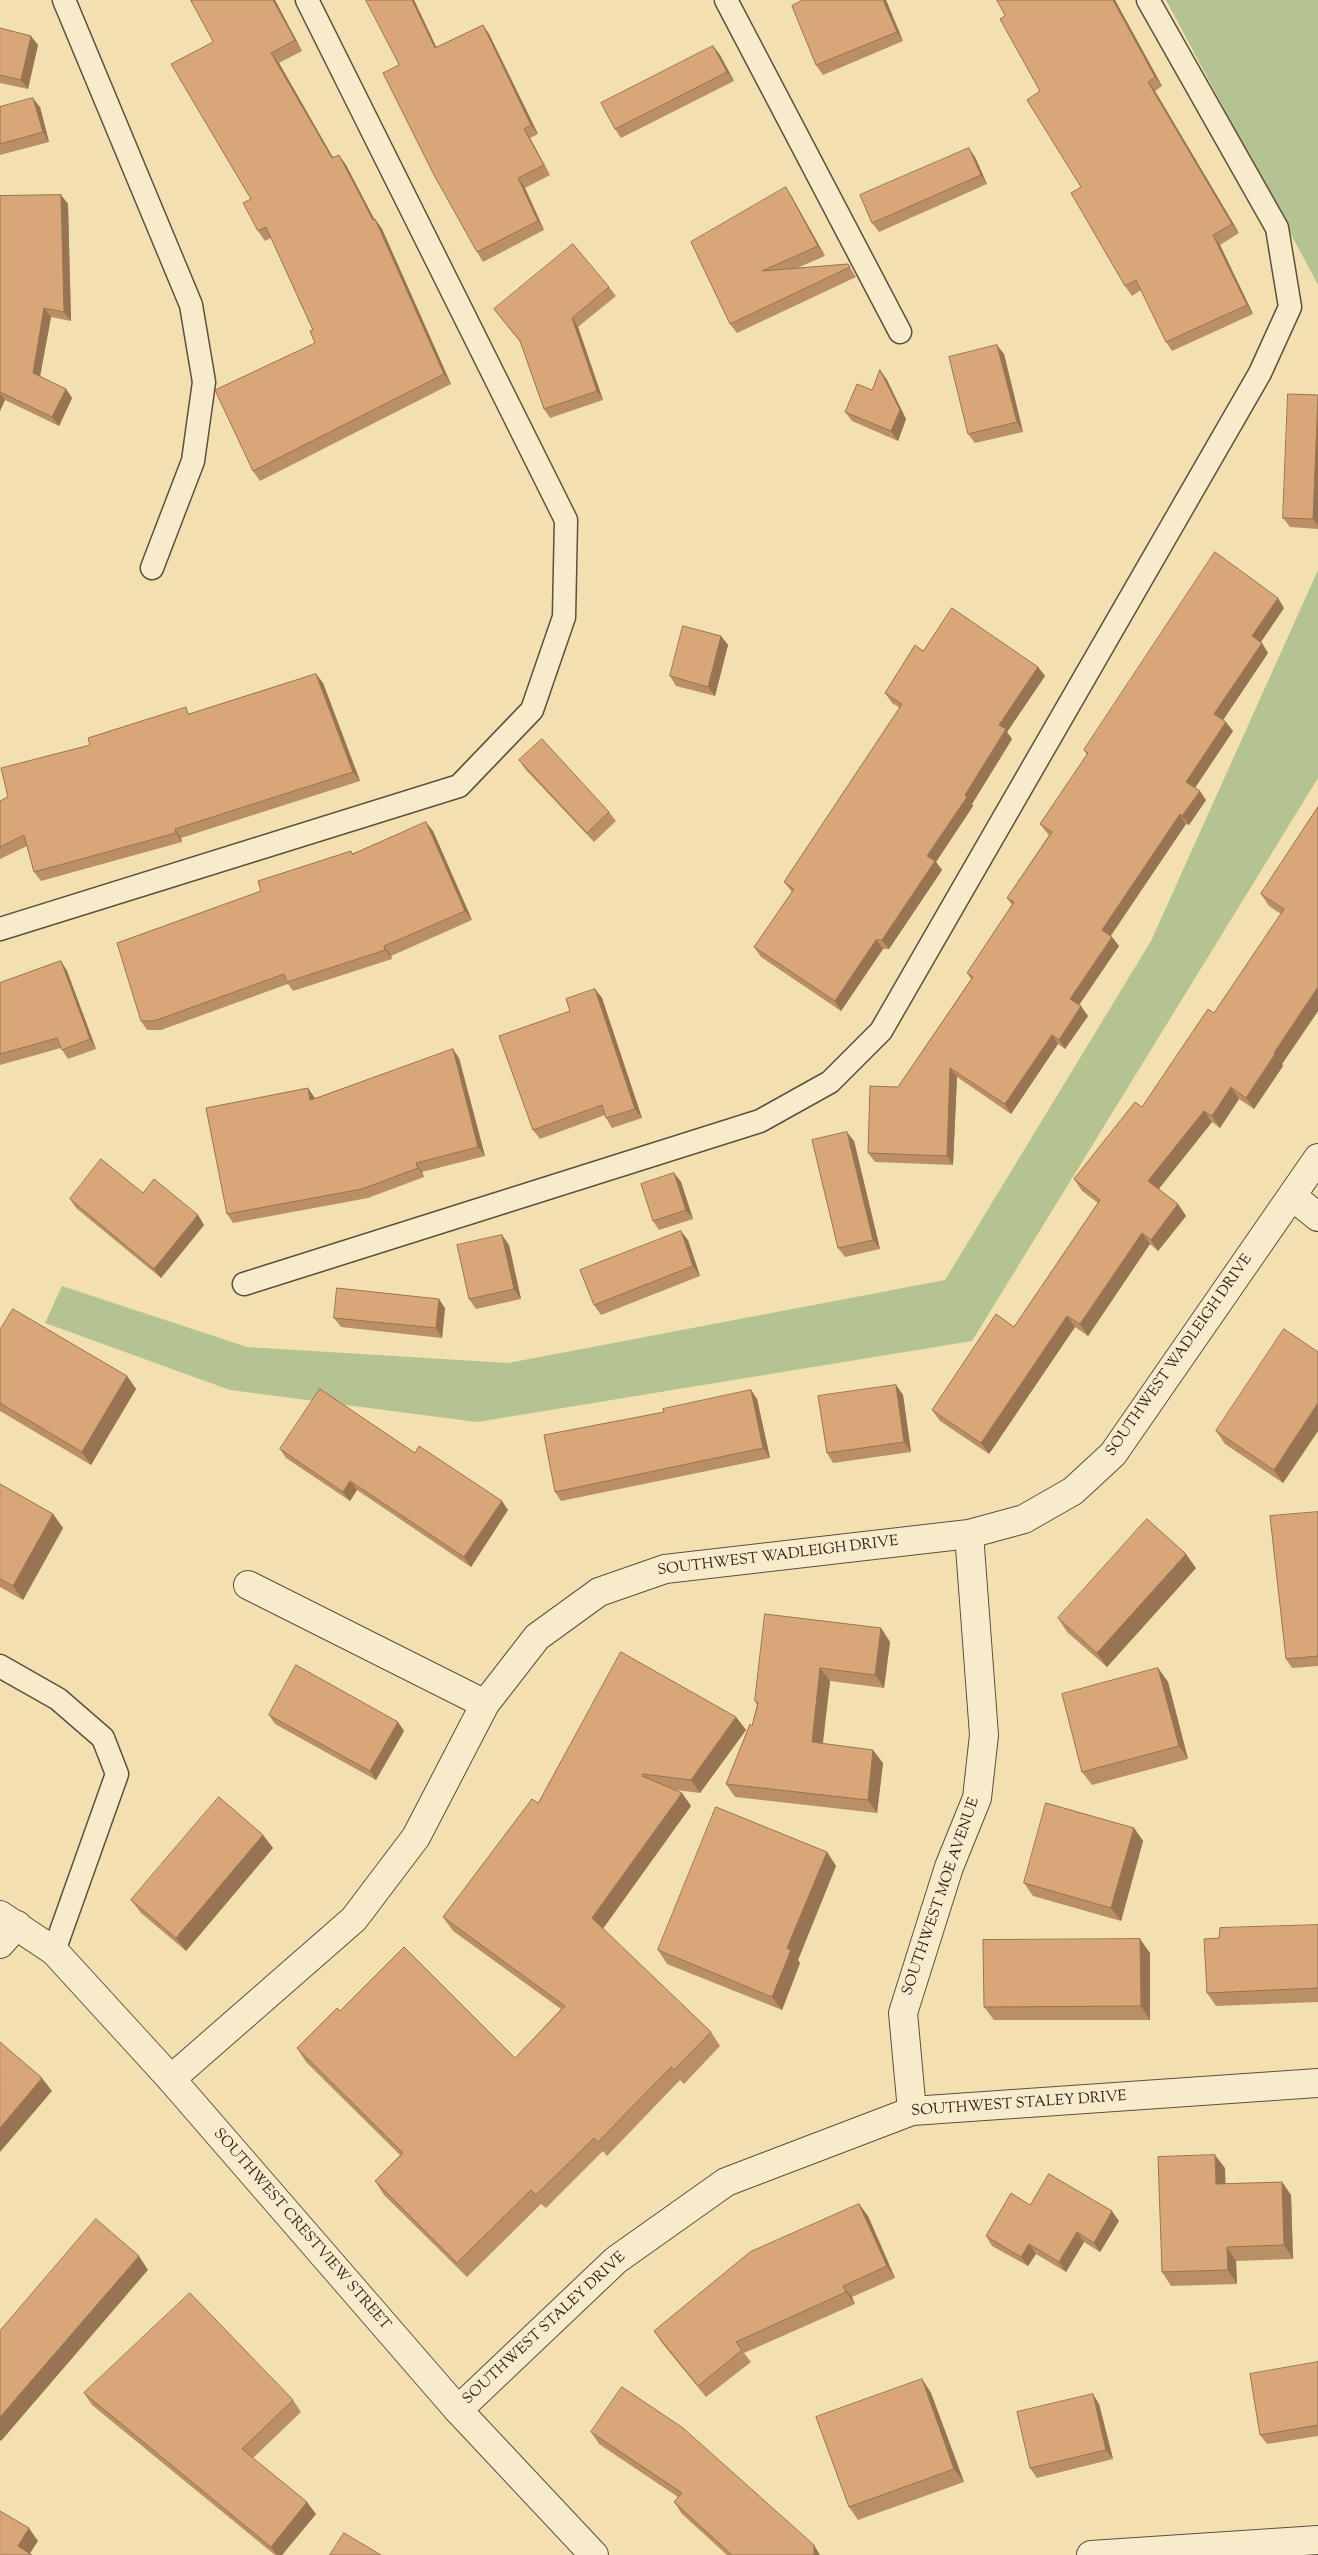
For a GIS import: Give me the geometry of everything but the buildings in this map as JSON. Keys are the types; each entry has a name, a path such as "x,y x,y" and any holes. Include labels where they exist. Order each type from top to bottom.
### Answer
{"street":[{"name":"SOUTHWEST WADLEIGH DRIVE","path":"171,2079 354,1919 416,1837 485,1704 537,1636 599,1592 665,1569 969,1534 1024,1519 1073,1491 1114,1454 1318,1158"},
{"path":"1292,1196 1318,1217"},
{"name":"SOUTHWEST MOE AVENUE","path":"912,2111 903,2013 949,1867 977,1798 984,1735 969,1534"},
{"path":"248,1585 485,1704"},
{"name":"SOUTHWEST CRESTVIEW STREET","path":"6,1928 54,1951 171,2079 458,2410 594,2555"},
{"name":"SOUTHWEST STALEY DRIVE","path":"458,2410 616,2260 726,2182 912,2111 1318,2083"},
{"path":"1091,2555 1318,2540"}],"lane":[{"path":"64,0 191,305 204,382 193,461 152,568"},
{"path":"0,928 459,786 532,710 564,617 566,520 307,0"},
{"path":"726,0 900,332"},
{"path":"244,1284 760,1121 830,1082 881,1031 1260,373 1290,306 1277,228 1148,0"},
{"path":"0,1666 58,1699 103,1738 117,1774 54,1951"}],"green space":[{"path":"1166,0 1318,0 1318,285"},
{"path":"1318,570 1318,778 972,1341 477,1422 230,1390 45,1323 62,1286 247,1347 508,1363 945,1280 1151,941"}]}
